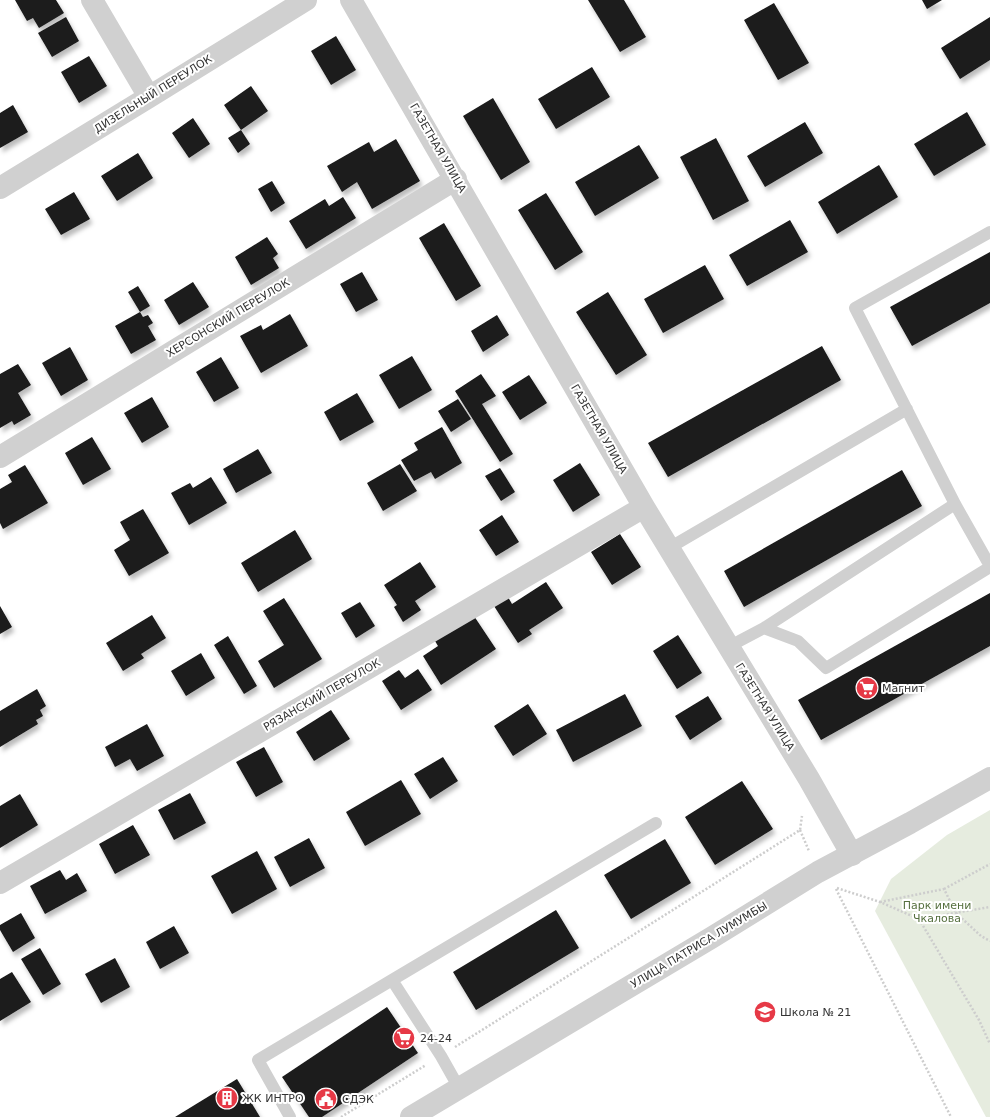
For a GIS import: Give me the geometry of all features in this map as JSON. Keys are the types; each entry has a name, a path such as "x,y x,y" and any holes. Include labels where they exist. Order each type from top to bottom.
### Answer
{"street":[{"path":"92,0 149,97"},
{"name":"ДИЗЕЛЬНЫЙ ПЕРЕУЛОК","path":"0,188 306,0"},
{"name":"ГАЗЕТНАЯ УЛИЦА","path":"351,0 456,179 644,507 809,778 852,854"},
{"name":"ХЕРСОНСКИЙ ПЕРЕУЛОК","path":"0,457 456,179"},
{"name":"РЯЗАНСКИЙ ПЕРЕУЛОК","path":"0,883 644,507"},
{"name":"УЛИЦА ПАТРИСА ЛУМУМБЫ","path":"411,1117 818,872 990,778"}],"lane":[{"path":"764,628 798,641 826,668 990,567 955,504 855,308 990,232"},
{"path":"669,548 907,409"},
{"path":"728,647 764,628 955,504"},
{"path":"290,1117 258,1060 656,823"},
{"path":"392,980 441,1056 459,1088"}],"path":[{"path":"803,815 800,830 818,872"},
{"path":"341,1117 441,1056 800,830"},
{"path":"880,902 944,889 990,864"},
{"path":"951,1117 835,888 880,902 919,918 990,907"},
{"path":"944,889 956,913 981,936 990,941"},
{"path":"919,918 979,1020 990,1044"}],"green space":[{"name":"Парк имени Чкалова","path":"990,810 990,1117 986,1117 875,911 891,879 947,835"}],"building":[{"path":"15,0 56,0 64,13 39,28 33,18 27,21"},
{"path":"588,0 624,0 646,37 620,52"},
{"path":"922,0 942,0 927,9"},
{"path":"774,3 809,63 778,80 744,20"},
{"path":"66,17 79,41 52,57 38,33"},
{"path":"990,17 990,60 960,79 941,48"},
{"path":"336,36 356,70 331,85 311,51"},
{"path":"89,56 107,86 79,103 61,72"},
{"path":"592,67 610,97 556,129 538,99"},
{"path":"251,86 268,111 241,130 224,105"},
{"path":"493,98 530,162 501,180 463,116"},
{"path":"13,105 28,132 0,148 0,113"},
{"path":"967,112 986,145 934,176 914,144"},
{"path":"193,118 210,144 189,158 172,133"},
{"path":"805,122 823,153 765,187 747,156"},
{"path":"241,130 250,144 238,153 228,138"},
{"path":"716,138 749,201 713,220 680,157"},
{"path":"396,139 420,181 372,209 357,182 342,192 327,166 369,142 374,152"},
{"path":"639,145 659,178 595,216 575,182"},
{"path":"138,153 153,178 117,201 101,176"},
{"path":"879,165 898,197 837,234 818,202"},
{"path":"272,181 285,203 271,212 258,189"},
{"path":"74,192 90,219 61,235 45,209"},
{"path":"546,193 583,252 555,270 518,210"},
{"path":"343,197 356,218 306,249 289,221 325,199 329,206"},
{"path":"790,220 808,252 747,286 729,255"},
{"path":"444,223 481,286 456,301 419,238"},
{"path":"267,237 278,254 273,258 279,268 251,285 235,257"},
{"path":"990,252 990,303 912,346 890,307"},
{"path":"705,265 724,299 663,333 644,299"},
{"path":"362,272 378,300 356,312 340,284"},
{"path":"193,282 209,307 179,325 164,300"},
{"path":"138,286 150,306 140,312 128,292"},
{"path":"608,292 647,355 616,375 576,312"},
{"path":"140,312 143,317 148,315 153,323 148,326 156,340 131,354 115,326"},
{"path":"290,314 308,346 261,373 240,336 261,325 263,330"},
{"path":"497,315 509,335 483,352 471,331"},
{"path":"822,346 841,380 668,477 648,443"},
{"path":"70,347 88,380 61,396 42,363"},
{"path":"412,356 432,390 399,409 379,375"},
{"path":"221,357 239,388 214,402 196,372"},
{"path":"18,364 31,385 18,393 31,415 14,425 12,421 0,428 0,374"},
{"path":"481,374 496,396 482,404 513,454 500,462 455,391"},
{"path":"529,375 547,403 520,420 502,392"},
{"path":"357,393 374,422 340,441 324,412"},
{"path":"152,397 169,427 142,443 124,413"},
{"path":"458,399 471,419 451,432 438,411"},
{"path":"442,427 462,463 435,479 431,472 414,481 401,460 418,450 414,443"},
{"path":"92,437 111,469 83,485 65,453"},
{"path":"258,449 272,473 236,493 223,469"},
{"path":"580,463 600,495 573,512 553,480"},
{"path":"400,464 417,491 383,511 367,483"},
{"path":"25,465 48,503 3,529 0,523 0,489 12,482 8,475"},
{"path":"500,468 515,492 501,501 485,476"},
{"path":"902,470 922,506 744,607 724,571"},
{"path":"211,477 227,503 189,525 171,493 190,483 193,488"},
{"path":"143,509 169,553 129,576 114,550 130,540 120,522"},
{"path":"502,515 519,542 496,556 479,530"},
{"path":"295,530 312,559 258,592 241,563"},
{"path":"620,534 641,567 612,585 591,552"},
{"path":"420,562 436,587 415,601 421,610 403,622 394,607 397,605 384,585"},
{"path":"546,582 563,608 529,630 532,634 518,643 494,606 508,597 512,604"},
{"path":"990,593 990,646 821,740 798,700"},
{"path":"284,598 322,659 274,688 258,661 284,645 263,611"},
{"path":"360,602 375,626 356,638 341,613"},
{"path":"0,606 12,627 0,634"},
{"path":"152,615 166,638 141,654 144,658 123,671 106,643"},
{"path":"474,616 496,649 441,685 423,656 438,646 435,641"},
{"path":"678,635 702,673 677,689 653,651"},
{"path":"228,636 257,686 244,694 214,645"},
{"path":"201,653 215,678 186,696 171,671"},
{"path":"418,669 432,690 401,710 382,681 399,670 405,678"},
{"path":"37,689 46,706 40,710 43,716 36,720 38,724 0,747 0,711"},
{"path":"625,694 642,726 573,762 556,730"},
{"path":"708,696 722,719 690,740 675,716"},
{"path":"528,704 547,734 513,756 494,726"},
{"path":"331,710 350,739 314,761 296,732"},
{"path":"147,724 164,756 137,771 130,759 115,767 105,747"},
{"path":"264,747 283,782 256,797 236,762"},
{"path":"443,757 458,781 430,799 414,774"},
{"path":"401,780 421,814 365,846 346,812"},
{"path":"742,781 773,829 715,865 685,817"},
{"path":"190,793 206,823 174,840 158,810"},
{"path":"20,794 38,825 0,848 0,806"},
{"path":"133,825 150,855 115,874 99,844"},
{"path":"309,838 325,868 290,887 274,857"},
{"path":"665,839 691,883 631,919 604,875"},
{"path":"257,851 277,889 232,914 211,876"},
{"path":"60,870 66,880 77,873 87,891 45,914 30,886"},
{"path":"556,910 579,948 476,1010 453,972"},
{"path":"21,913 35,938 13,952 0,930 0,925"},
{"path":"174,926 189,953 160,969 146,942"},
{"path":"40,948 61,984 43,995 21,959"},
{"path":"115,958 130,987 101,1003 85,974"},
{"path":"12,972 31,1002 0,1021 0,979"},
{"path":"387,1007 418,1053 322,1117 309,1117 282,1077"},
{"name":"ЖК ИНТРО","path":"237,1079 260,1117 175,1117"}],"place":[{"name":"Магнит","path":"867,688"},
{"name":"Школа № 21","path":"765,1012"},
{"name":"24-24","path":"404,1038"},
{"name":"ЖК ИНТРО","path":"227,1098"},
{"name":"СДЭК","path":"326,1099"}]}
